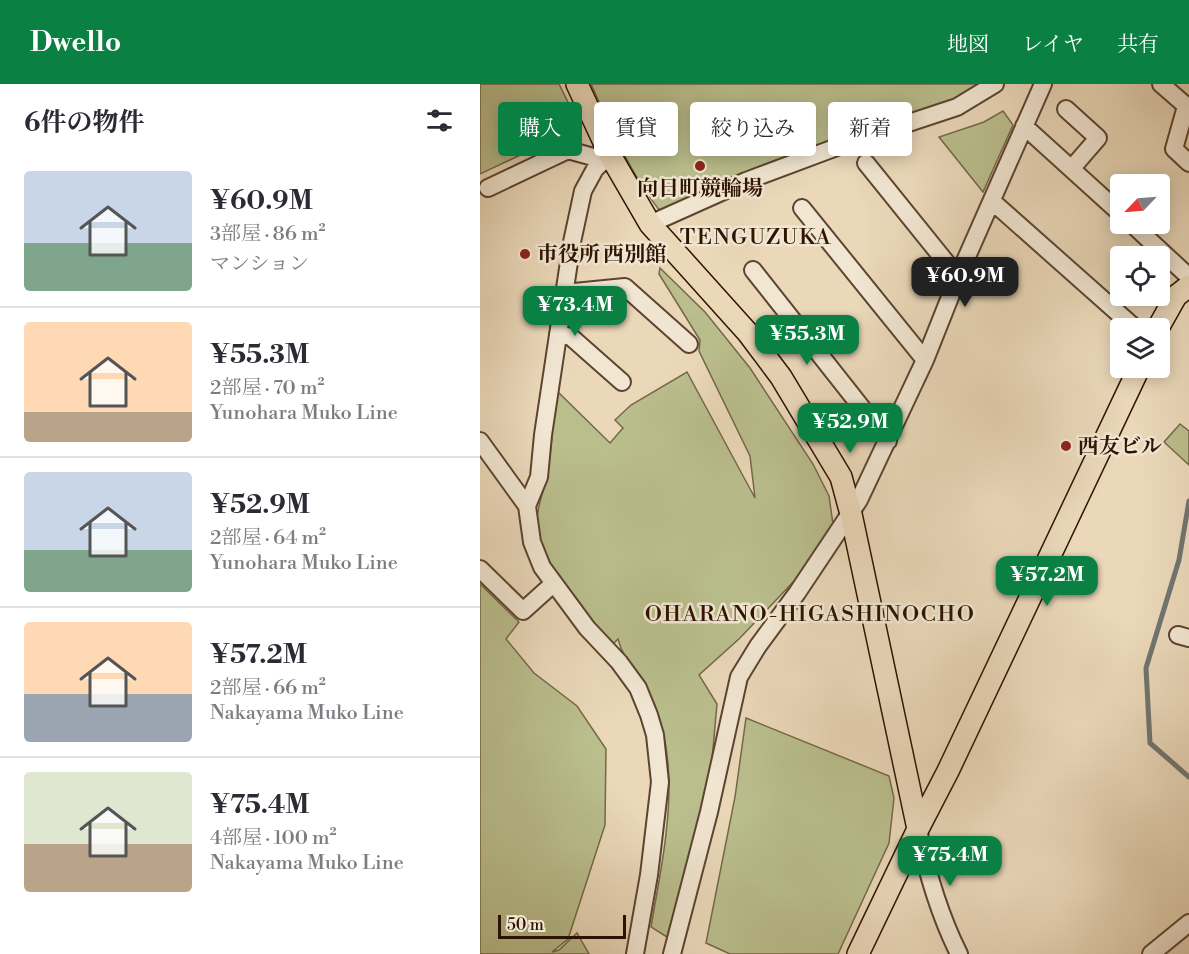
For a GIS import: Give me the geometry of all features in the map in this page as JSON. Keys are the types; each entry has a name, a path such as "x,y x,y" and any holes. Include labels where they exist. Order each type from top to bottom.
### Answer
{"main road":[{"path":"577,84 607,158 650,224 748,333 781,377 841,477 851,514 918,829"},
{"path":"1164,318 1176,296 1189,286"},
{"path":"858,954 948,771 1134,378"}],"street":[{"path":"650,224 768,173 845,144 957,107 995,84"},
{"path":"672,954 709,812 740,677 758,646 851,514 925,360 958,277 993,202 1043,84"},
{"path":"1161,84 1184,104 1185,110 1174,149 1189,163"},
{"path":"1066,108 1098,138 1072,168"},
{"path":"1024,126 1110,204"},
{"path":"488,188 568,150 607,158"},
{"path":"527,506 539,477 564,293 583,191 595,169 607,158"},
{"path":"866,163 958,277"},
{"path":"993,202 1125,318"},
{"path":"802,208 925,360"},
{"path":"1143,234 1189,277"},
{"path":"753,270 888,441"},
{"path":"564,293 625,287 688,344"},
{"path":"558,334 571,337 622,382"},
{"path":"480,441 527,506 532,542 542,567 587,628 619,662 638,688 649,715 655,735 660,782 635,954"},
{"path":"480,569 523,611 553,584"},
{"path":"918,829 931,885 948,932 959,954"},
{"path":"1151,954 1189,923"}],"green space":[{"path":"480,84 559,84 568,102 498,102 498,156 518,156 480,174"},
{"path":"591,84 981,84 954,100 912,116 912,102 828,102 828,148 816,152 816,102 690,102 690,156 806,156 660,211 625,156 678,156 678,102 599,102"},
{"path":"1003,111 1013,125 983,192 939,137 984,122"},
{"path":"660,268 705,312 750,368 813,464 829,496 833,524 795,580 740,638 699,675 717,704 710,782 667,937 651,927 668,815 669,786 663,730 650,694 625,656 618,639 613,644 602,633 578,605 555,572 540,539 537,524 550,459 555,396 559,393 610,443 623,428 615,420 631,405 687,372 755,498 750,456 699,351 700,340 659,274"},
{"path":"1180,424 1189,431 1189,465 1164,442"},
{"path":"480,584 519,622 506,639 534,673 577,706 606,749 605,825 568,939 552,952 559,950 577,933 589,954 480,954"},
{"path":"746,718 889,776 894,798 889,843 838,954 730,954 706,943 735,797"}],"waterway":[{"path":"1189,501 1179,560 1146,668 1150,743 1189,777"}],"place":[{"name":"向日町競輪場","path":"700,166"},
{"name":"市役所 西別館","path":"525,254"},
{"name":"西友ビル","path":"1066,446"}],"district":[{"name":"TENGUZUKA","path":"756,236"},
{"name":"OHARANO-HIGASHINOCHO","path":"810,613"}]}
